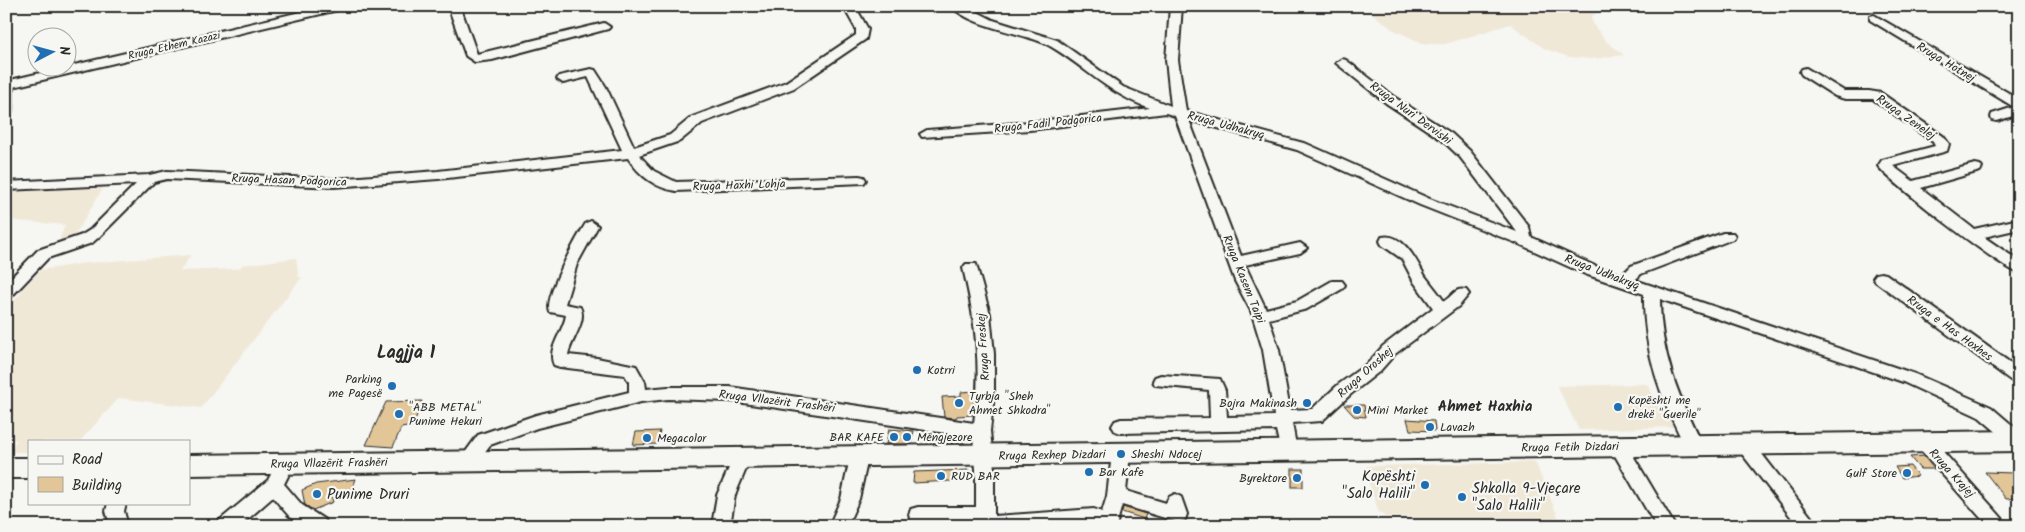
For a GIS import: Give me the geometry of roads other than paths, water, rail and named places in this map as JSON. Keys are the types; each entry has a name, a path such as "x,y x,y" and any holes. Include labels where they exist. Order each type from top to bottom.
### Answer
{"main road":[{"name":"Rruga Fetih Dizdari","path":"1121,454 2019,441"},
{"name":"Rruga Rexhep Dizdari","path":"742,457 859,458 1121,454"},
{"name":"Rruga Vllazërit Frashëri","path":"190,465 279,474 468,461 742,457"},
{"path":"6,468 28,468"}],"street":[{"name":"Rruga Ethem Kazazi","path":"7,85 342,6"},
{"path":"454,6 472,56 475,58 492,56 604,27"},
{"name":"Rruga Hasan Podgorica","path":"6,186 149,179 167,175 346,182 438,175 631,153 675,138 697,120 790,85 832,55 859,40 862,36 862,29 849,6"},
{"name":"Rruga Udhakryq","path":"957,6 989,22 1053,43 1120,90 1137,99 1302,147 1424,202 1524,240 1590,270 1909,378 1985,412 2019,441"},
{"name":"Rruga Kasem Taipi","path":"1176,6 1172,60 1174,111 1260,316 1271,350 1288,451"},
{"name":"Rruga Hotnej","path":"1874,18 2019,105"},
{"name":"Rruga Nuri Dervishi","path":"1342,63 1390,100 1447,137 1465,154 1524,230 1524,240"},
{"name":"Rruga Zenelej","path":"1806,72 1839,93 1877,96 1942,144 1942,148 1937,150 1886,163 1885,166 1887,170 1971,235 2019,268"},
{"path":"563,79 591,73 631,153"},
{"path":"6,111 7,85"},
{"path":"1997,117 2019,110"},
{"name":"Rruga Fadil Podgorica","path":"927,134 1030,126 1174,111"},
{"name":"Rruga Haxhi Lohja","path":"631,153 636,160 659,180 664,183 680,186 859,180"},
{"path":"1909,187 1975,168"},
{"path":"6,293 43,254 87,239 95,233 149,179"},
{"path":"1971,235 2019,224"},
{"path":"591,226 570,264 556,308 574,311 572,327 559,355 560,361 597,364 630,370 637,382 638,397"},
{"path":"1624,282 1636,270 1728,236"},
{"path":"1387,241 1408,256 1419,278 1442,309"},
{"path":"1236,262 1300,248"},
{"name":"Rruga Freskej","path":"971,268 982,314 986,354 986,395 980,431 983,456"},
{"name":"Rruga e Has Hoxhes","path":"1881,278 2019,378"},
{"path":"1260,316 1302,305 1337,285"},
{"path":"1652,291 1653,323 1659,365 1683,427 1694,446"},
{"name":"Rruga Oroshej","path":"1283,420 1316,416 1345,389 1374,368 1389,350 1454,302 1461,294"},
{"path":"1161,381 1214,384 1218,390 1219,425"},
{"name":"Rruga Vllazërit Frashëri","path":"468,461 484,440 536,422 638,397 677,393 730,394 980,431"},
{"path":"1121,426 1219,425 1283,420"},
{"name":"Rruga Krajej","path":"1925,443 2000,526"},
{"path":"1745,445 1808,526"},
{"path":"1619,447 1666,526"},
{"path":"918,515 985,522 1094,517 1108,524 1116,496 1121,454"},
{"name":"Rruga Rexhep Dizdari","path":"983,456 985,522"},
{"path":"720,526 726,495 742,457"},
{"path":"838,526 850,499 859,458"},
{"path":"227,526 279,474 296,511 318,526"},
{"path":"1116,496 1178,514 1175,502"},
{"path":"117,504 116,511 119,526"}],"place":[{"name":"Kotrri","path":"917,370"},
{"name":"Parking me Pagesë","path":"392,386"},
{"name":"Tyrbja \"Sheh Ahmet Shkodra\"","path":"959,403"},
{"name":"Bojra Makinash","path":"1307,403"},
{"name":"Kopështi me drekë \"Guerile\"","path":"1618,407"},
{"name":"Mini Market","path":"1357,410"},
{"name":"\"ABB METAL\" Punime Hekuri","path":"399,414"},
{"name":"Lavazh","path":"1430,427"},
{"name":"BAR KAFE","path":"894,437"},
{"name":"Mëngjezore","path":"907,437"},
{"name":"Megacolor","path":"647,438"},
{"name":"Sheshi Ndocej","path":"1121,454"},
{"name":"Bar Kafe","path":"1089,472"},
{"name":"Gulf Store","path":"1907,473"},
{"name":"RUD BAR","path":"941,476"},
{"name":"Byrektore","path":"1297,478"},
{"name":"Kopështi \"Salo Halili\"","path":"1425,485"},
{"name":"Punime Druri","path":"317,494"},
{"name":"Shkolla 9-Vjeçare \"Salo Halili\"","path":"1462,497"}],"district":[{"name":"Lagjja 1","path":"406,352"},
{"name":"Ahmet Haxhia","path":"1485,406"}]}
